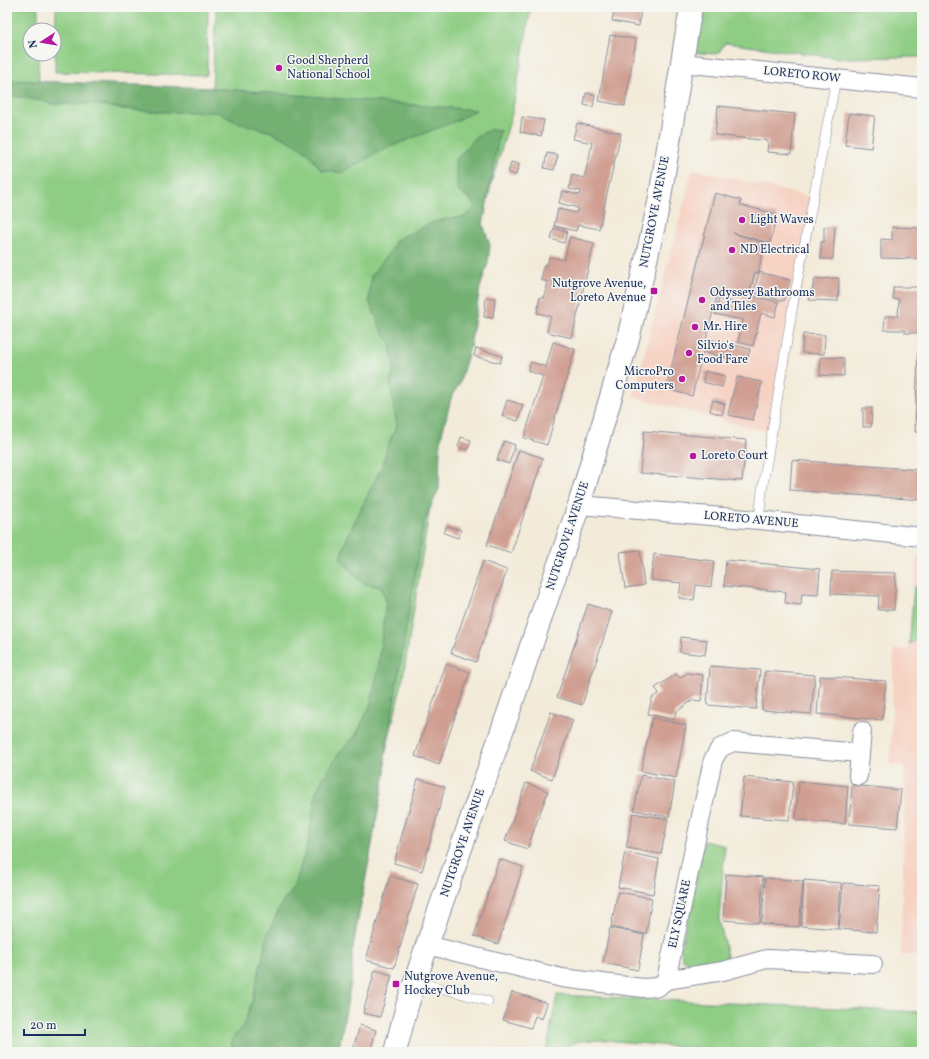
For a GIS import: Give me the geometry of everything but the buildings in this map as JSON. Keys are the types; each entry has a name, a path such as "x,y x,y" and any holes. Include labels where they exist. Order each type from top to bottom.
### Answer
{"main road":[{"name":"NUTGROVE AVENUE","path":"395,1052 427,945 510,711 579,505 629,332 659,203 691,7"}],"street":[{"name":"LORETO ROW","path":"682,63 922,88"},
{"name":"LORETO AVENUE","path":"579,505 759,520 922,537"},
{"path":"858,776 862,731"},
{"name":"ELY SQUARE","path":"666,980 713,760 720,748 733,742 860,753"},
{"path":"427,945 562,978 643,988 658,987 666,980 724,971 767,959 873,964"}],"lane":[{"path":"759,520 762,491 794,299 836,79"},
{"path":"415,981 488,1001"}],"shaded area":[{"path":"697,170 819,199 776,434 633,397 692,171"},
{"path":"917,557 922,557 922,955 901,955 905,766 890,764 894,649 908,650"}],"green space":[{"path":"7,7 38,7 38,22 22,22 22,62 38,62 39,81 360,102 212,88 216,7 531,7 512,114 491,184 444,417 403,678 385,756 385,773 352,952 352,976 338,1052 7,1052"},
{"path":"56,7 208,7 207,75 55,72 55,62 62,62 62,22 56,22"},
{"path":"689,7 922,7 922,57 839,58 725,43 718,54 697,53 680,43"},
{"path":"7,80 212,88 476,110 456,121 382,150 341,173 321,170 307,152 293,143 271,132 234,121 217,112 162,112 122,109 94,104 52,104 28,98 7,96"},
{"path":"491,129 500,130 483,224 490,245 488,263 480,288 470,347 459,385 452,395 440,442 439,489 424,522 385,756 385,773 352,952 352,976 338,1052 233,1052 231,1040 243,1026 252,1002 268,933 282,903 294,888 308,843 316,792 324,776 339,753 356,735 370,706 378,671 386,601 381,587 362,583 340,558 349,533 383,464 387,447 397,425 390,384 394,366 390,343 383,333 369,301 371,276 390,252 396,240 433,222 450,218 464,217 475,208 470,199 458,191 455,161 476,137"},
{"path":"914,587 922,588 922,637 909,644"},
{"path":"704,841 725,846 719,919 727,956 720,964 694,965 682,959 681,948"},
{"path":"557,995 922,1012 922,1052 736,1052 605,1040 580,1041 557,1052 546,1052"}],"place":[{"name":"Good Shepherd National School","path":"279,68"},
{"name":"Light Waves","path":"742,220"},
{"name":"ND Electrical","path":"732,250"},
{"name":"Nutgrove Avenue, Loreto Avenue","path":"654,291"},
{"name":"Odyssey Bathrooms and Tiles","path":"702,300"},
{"name":"Mr. Hire","path":"695,327"},
{"name":"Silvio's Food Fare","path":"689,353"},
{"name":"MicroPro Computers","path":"682,379"},
{"name":"Loreto Court","path":"693,456"},
{"name":"Nutgrove Avenue, Hockey Club","path":"396,984"}]}
